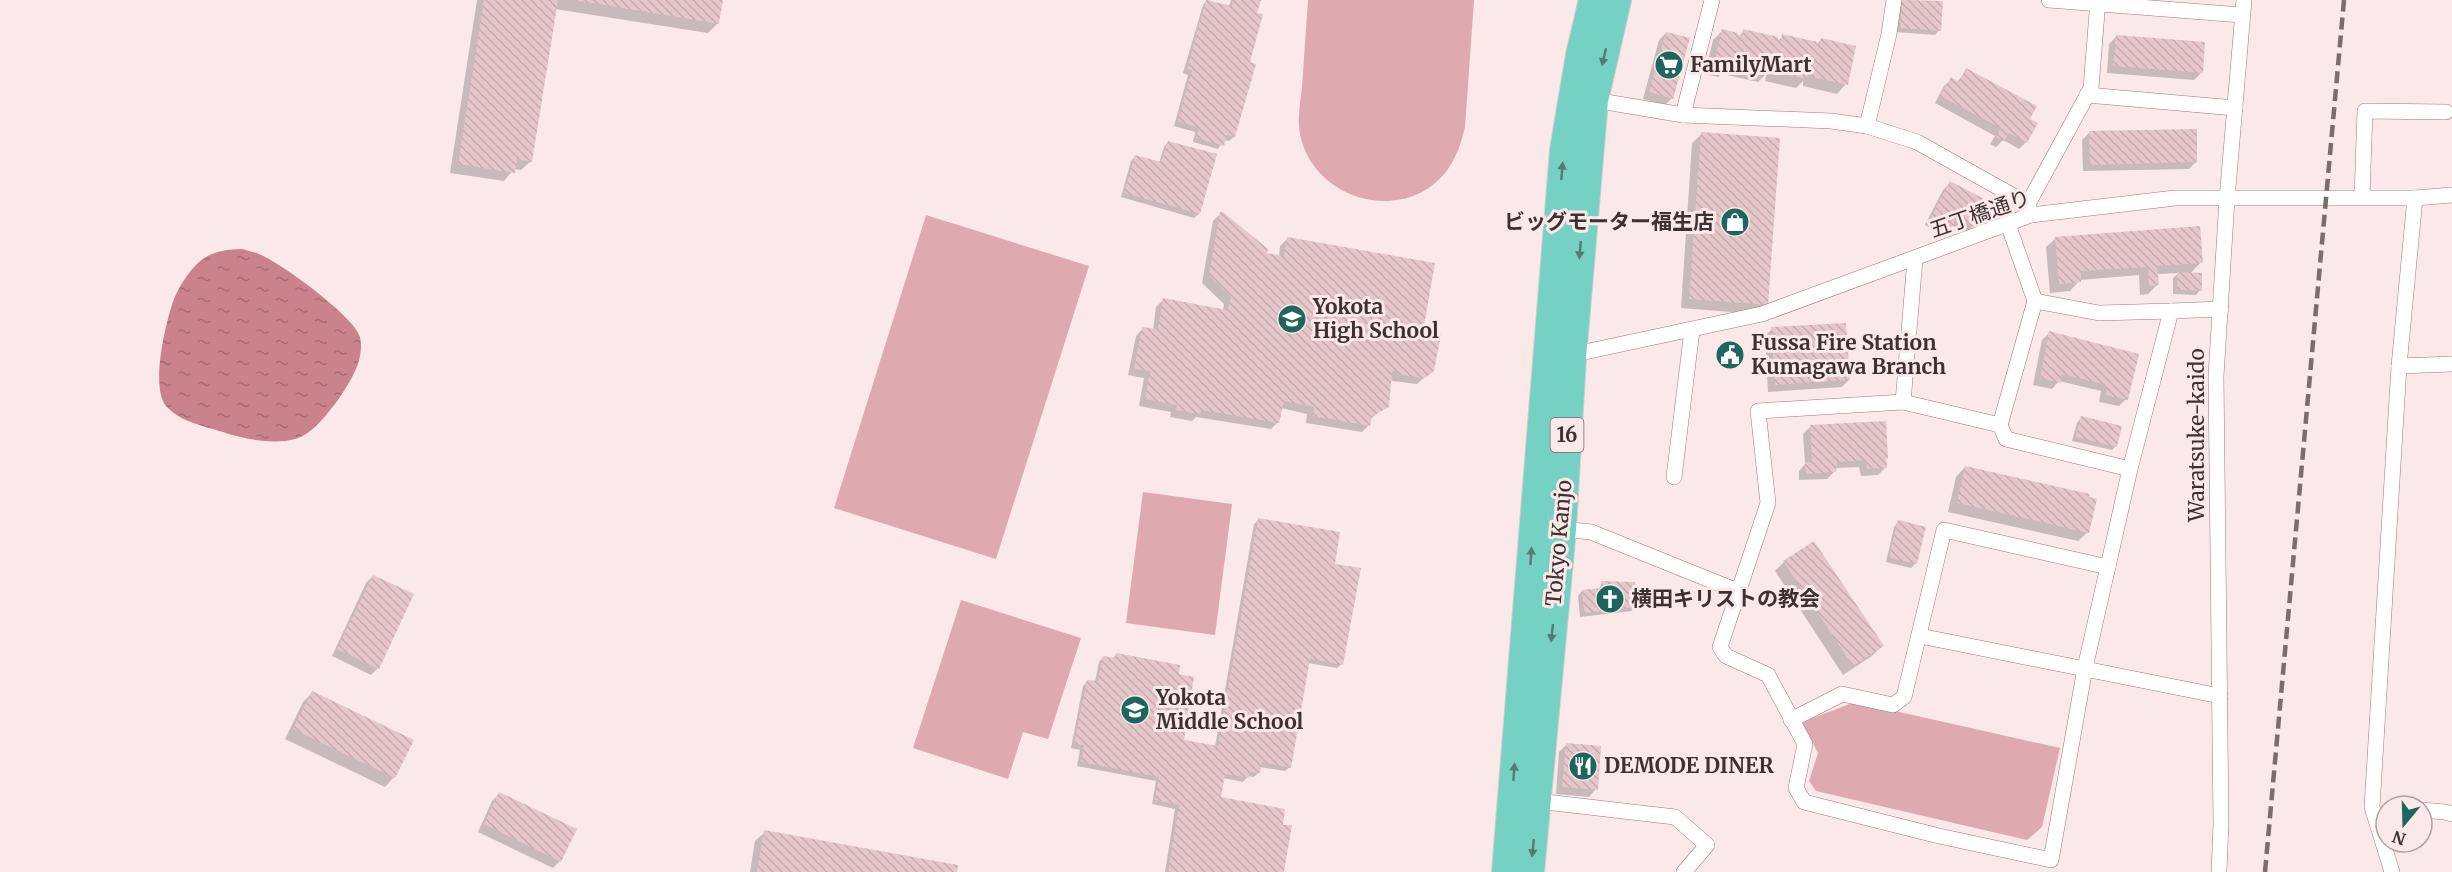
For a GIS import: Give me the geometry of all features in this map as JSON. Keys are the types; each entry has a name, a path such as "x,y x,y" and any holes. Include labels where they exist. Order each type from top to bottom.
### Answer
{"highway":[{"name":"Tokyo Kanjo","path":"1530,872 1562,529 1559,356 1564,150 1580,55 1593,0"},
{"name":"Tokyo Kanjo","path":"1506,872 1559,356 1594,100 1617,0"}],"street":[{"path":"1683,115 1712,0"},
{"path":"1867,126 1889,34 1894,0"},
{"path":"2049,0 2243,8"},
{"path":"1594,100 1683,115 1832,121 1867,126 1917,142 2030,210 2091,88 2097,2"},
{"name":"Waratsuke-kaido","path":"2219,872 2221,824 2216,376 2227,199 2243,8"},
{"path":"2087,95 2235,108"},
{"path":"2362,197 2365,111 2446,112"},
{"name":"五丁橋通り","path":"1559,356 1762,314 2008,224 2030,210 2175,198 2415,198 2452,195"},
{"path":"2380,794 2399,366 2415,198"},
{"path":"2008,224 2035,301 2000,425 2007,439 2130,468"},
{"path":"1903,402 1915,259"},
{"path":"2035,301 2099,313 2221,309"},
{"path":"2000,425 1903,402 1758,411 1768,503 1720,647 1726,656 1768,675 1805,744 1796,788 1804,802 1939,836 2051,860 2085,668 2130,468 2171,311"},
{"path":"1674,477 1692,330"},
{"path":"2399,366 2452,364"},
{"path":"1562,529 1591,532 1740,592"},
{"path":"1791,720 1842,694 1893,705 1904,697 1944,530 2108,567"},
{"path":"1920,636 2220,696"},
{"path":"1537,801 1675,817 1707,845 1684,872"},
{"path":"2434,812 2452,814"},
{"path":"2388,854 2392,872"}],"shaded area":[{"path":"1308,0 1474,0 1465,127 1452,162 1445,173 1428,188 1408,198 1386,201 1365,199 1344,191 1326,179 1312,163 1302,142 1299,121"},
{"path":"926,215 1089,266 996,559 834,508"},
{"path":"1143,492 1232,504 1215,635 1126,623"},
{"path":"961,600 1081,638 1048,739 1023,732 1008,779 913,748"},
{"path":"1855,702 2060,748 2042,827 2027,840 1816,791 1809,781 1818,753 1802,722"}],"water":[{"path":"242,249 269,259 316,291 345,316 360,337 358,362 343,393 319,423 308,433 295,439 259,440 200,425 178,416 166,406 161,397 159,369 161,353 167,322 178,290 201,260 223,251"}],"building":[{"path":"484,0 558,0 532,162 517,159 515,173 458,164"},
{"path":"574,0 723,0 719,24"},
{"path":"1206,0 1232,6 1233,0 1261,0 1257,13 1263,14 1250,62 1256,64 1235,137 1227,135 1224,146 1196,138 1199,128 1178,121 1192,70 1187,69"},
{"path":"1902,0 1943,1 1941,31 1900,28"},
{"path":"1722,29 1742,36 1743,29 1778,37 1778,41 1781,41 1782,34 1817,42 1816,45 1819,46 1821,38 1856,46 1848,85 1811,77 1813,64 1807,79 1774,72 1777,58 1774,58 1769,74 1736,66 1739,54 1736,53 1732,57 1729,68 1714,65"},
{"name":"FamilyMart","path":"1666,32 1690,38 1673,99 1649,92"},
{"path":"2116,35 2205,42 2203,73 2113,66"},
{"path":"1966,68 2037,106 2030,119 2038,123 2027,143 2009,133 2004,141 1996,137 2001,128 1940,96 1951,77 1959,82"},
{"path":"2197,129 2197,162 2090,165 2089,131"},
{"path":"1701,132 1780,138 1768,305 1689,299"},
{"path":"1168,141 1217,154 1200,214 1124,193 1135,155 1161,162"},
{"path":"1950,181 1988,201 1974,227 1957,218 1951,228 1931,217"},
{"name":"Yokota High School","path":"1220,212 1223,212 1268,249 1267,253 1284,256 1287,237 1435,263 1423,331 1441,334 1434,371 1425,378 1400,375 1395,370 1392,372 1389,407 1372,416 1370,426 1313,416 1314,407 1284,401 1279,423 1201,410 1200,414 1176,410 1177,405 1145,399 1150,371 1134,369 1142,327 1158,329 1163,298 1227,310 1231,297 1209,275"},
{"path":"2200,226 2203,263 2157,266 2159,285 2149,286 2148,267 2081,271 2081,282 2059,284 2055,237"},
{"path":"2177,272 2202,273 2202,291 2177,290"},
{"path":"1846,323 1850,380 1775,385 1771,327"},
{"path":"2049,331 2139,354 2128,400 2106,395 2107,385 2062,374 2060,383 2040,378"},
{"path":"2081,416 2122,426 2117,447 2076,437"},
{"path":"1886,421 1887,468 1867,469 1866,460 1837,462 1836,472 1806,474 1805,462 1812,462 1810,425"},
{"path":"1965,466 2090,494 2089,497 2097,499 2089,533 1957,503"},
{"name":"Yokota Middle School","path":"1258,518 1340,532 1335,564 1361,568 1343,665 1310,659 1291,768 1262,762 1260,773 1250,772 1249,778 1225,774 1221,797 1285,809 1283,825 1292,825 1284,872 1168,872 1179,805 1155,800 1159,777 1081,762 1084,745 1074,744 1087,680 1098,681 1103,656 1115,658 1116,653 1180,665 1179,674 1194,677 1184,740 1218,746"},
{"path":"1898,520 1926,527 1917,564 1889,558"},
{"path":"1814,541 1884,646 1853,666 1783,561"},
{"path":"373,575 414,594 379,669 337,649"},
{"name":"横田キリストの教会","path":"1601,581 1635,582 1638,607 1584,613 1582,590 1602,588"},
{"path":"312,691 414,740 395,778 293,729"},
{"path":"1566,743 1601,746 1598,790 1562,787"},
{"path":"499,792 577,829 561,862 484,824"},
{"path":"764,830 958,865 957,872 757,872"}],"railway":[{"path":"2265,872 2344,0"}],"place":[{"name":"FamilyMart","path":"1669,65"},
{"name":"ビッグモーター福生店","path":"1735,222"},
{"name":"Yokota High School","path":"1292,319"},
{"name":"Fussa Fire Station Kumagawa Branch","path":"1730,355"},
{"name":"横田キリストの教会","path":"1610,599"},
{"name":"Yokota Middle School","path":"1135,710"},
{"name":"DEMODE DINER","path":"1583,766"}]}
